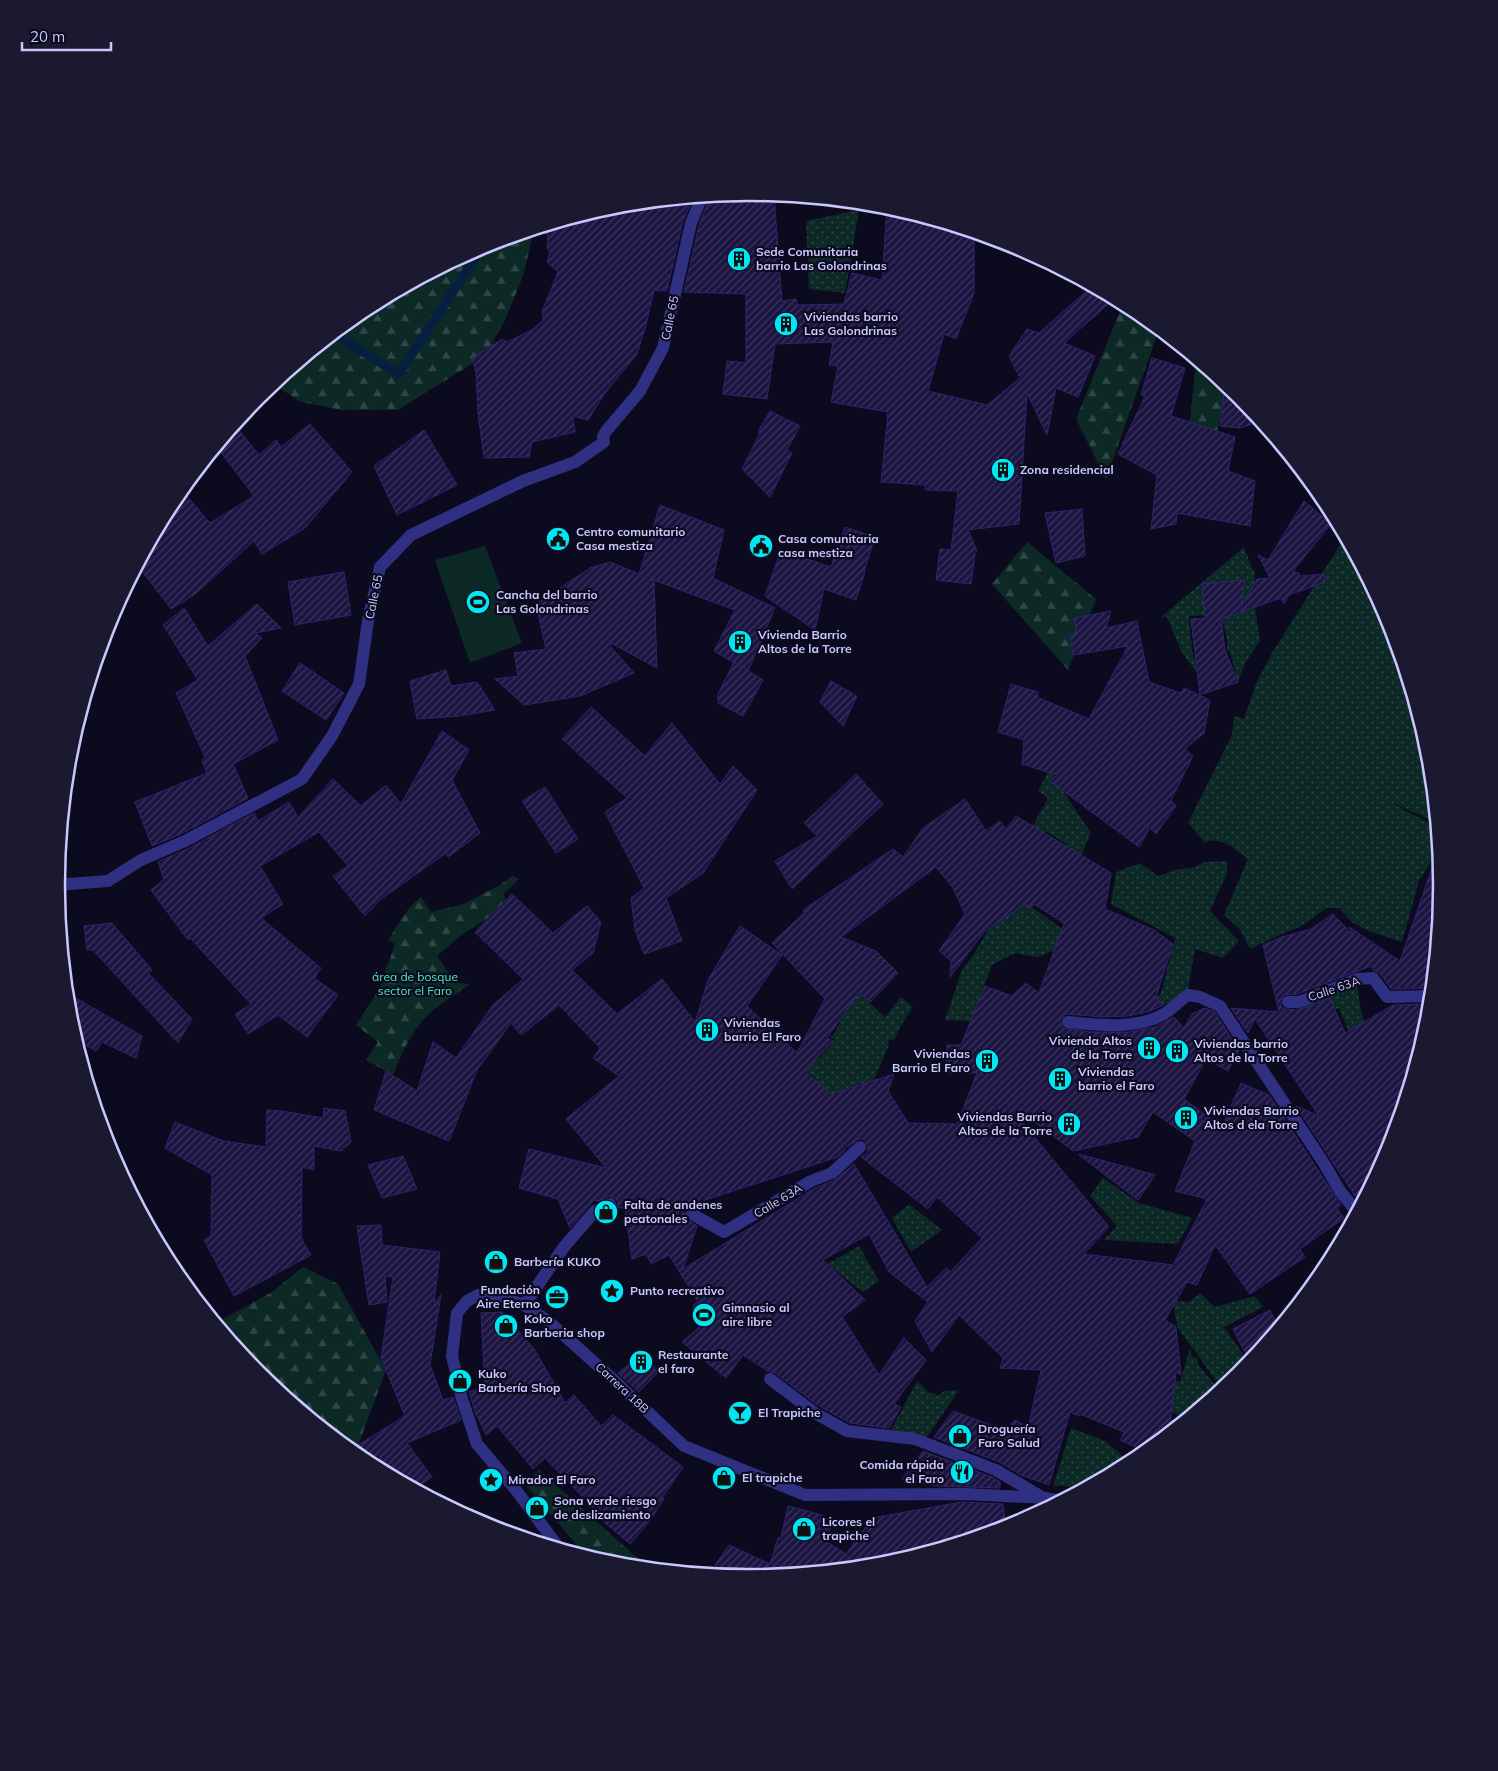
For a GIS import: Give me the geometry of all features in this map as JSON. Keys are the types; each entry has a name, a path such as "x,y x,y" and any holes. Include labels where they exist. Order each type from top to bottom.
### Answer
{"street":[{"name":"Calle 65","path":"65,884 108,881 141,860 185,841 302,779 332,736 359,684 368,621 380,566 411,535 523,481 575,462 604,442 603,436 607,430 640,391 663,348 689,232 700,203"},
{"name":"Calle 63A","path":"1288,1002 1299,1002 1357,978 1372,978 1387,997 1424,996"},
{"path":"1068,1022 1116,1025 1149,1021 1164,1014 1188,995 1200,997 1220,1006 1224,1015 1352,1207"},
{"name":"Calle 63A","path":"692,1214 724,1232 811,1181 832,1173 860,1147"},
{"path":"524,1305 564,1247 594,1211 605,1208 610,1204"},
{"name":"Carrera 18B","path":"553,1540 516,1490 477,1444 462,1399 452,1356 457,1313 467,1302 478,1295 491,1293 524,1305 548,1321 684,1446 805,1495 965,1494 1052,1499"},
{"path":"770,1378 815,1412 847,1431 915,1439 996,1470 1045,1498"}],"green space":[{"path":"859,211 845,293 809,289 806,221"},
{"path":"532,237 523,276 505,320 490,347 470,365 398,410 342,410 301,402 280,388 333,343 369,317 407,293 446,272"},
{"path":"1120,311 1157,337 1106,479 1076,419"},
{"path":"1195,367 1224,394 1218,430 1188,442"},
{"path":"1027,542 1096,599 1068,670 992,584"},
{"path":"1341,543 1381,624 1397,666 1410,708 1427,796 1430,819 1390,802 1430,824 1432,841 1432,859 1419,881 1402,942 1366,930 1352,922 1339,908 1326,908 1302,926 1250,949 1240,929 1224,915 1248,859 1234,848 1222,842 1211,841 1205,843 1188,823 1232,735 1234,716 1244,719 1257,681 1272,653"},
{"name":"Cancha del barrio Las Golondrinas","path":"485,546 522,643 470,663 435,560"},
{"path":"1244,547 1255,572 1254,601 1260,641 1245,663 1238,682 1230,652 1227,650 1227,639 1221,615 1189,616 1192,651 1201,679 1181,651 1167,617 1161,617"},
{"path":"1051,766 1056,781 1091,833 1079,860 1059,854 1067,844 1047,832 1030,831 1048,798 1038,791"},
{"path":"1227,861 1227,873 1210,911 1239,941 1223,958 1195,949 1187,995 1140,1015 1161,993 1175,938 1111,904 1116,872 1140,863 1158,876 1178,869 1192,868 1205,862"},
{"name":"área de bosque sector el Faro","path":"513,876 519,879 503,894 506,900 489,917 459,937 437,956 448,972 459,983 470,984 426,1017 407,1044 393,1075 366,1060 378,1042 356,1025 380,988 395,944 388,940 409,908 421,897 431,912 464,904"},
{"path":"1025,904 1062,929 1061,956 1052,951 1038,957 1015,953 992,965 971,1021 945,1020 962,970 988,930"},
{"path":"1357,985 1361,1011 1369,1038 1354,1044 1339,1008 1307,1018 1297,1007"},
{"path":"847,987 862,990 862,996 885,1017 901,997 913,1007 894,1040 888,1039 889,1045 868,1090 865,1082 822,1097 806,1094 817,1079 805,1070 794,1056 799,1048 818,1059 832,1044 834,1039 830,1037 838,1028"},
{"path":"1103,1178 1139,1203 1192,1218 1178,1244 1104,1240 1117,1226 1090,1196"},
{"path":"909,1204 942,1230 911,1252 892,1218"},
{"path":"859,1246 879,1281 863,1292 827,1264"},
{"path":"303,1267 338,1284 386,1370 358,1446 298,1400 265,1369 221,1320 272,1292"},
{"path":"1200,1293 1215,1307 1255,1296 1263,1307 1224,1327 1244,1356 1218,1383 1178,1328 1172,1300 1189,1302"},
{"path":"1190,1348 1192,1356 1197,1358 1199,1366 1215,1386 1180,1416 1101,1376 1168,1376 1180,1382"},
{"path":"917,1381 928,1392 938,1395 945,1391 959,1390 927,1437 891,1430"},
{"path":"1071,1428 1105,1441 1124,1457 1073,1488 1053,1486"},
{"path":"539,1470 639,1560 579,1548 525,1484"}],"building":[{"path":"775,202 782,301 796,299 797,305 844,304 852,273 882,280 886,216 926,225 974,240 974,293 956,339 944,334 928,391 987,405 1020,378 1009,356 1027,329 1039,333 1087,291 1108,304 1064,343 1095,356 1078,397 1056,388 1047,435 1027,393 1019,524 968,530 977,551 971,584 936,580 940,549 951,550 958,491 925,490 925,485 881,482 888,412 831,402 838,366 829,365 833,342 775,344 767,399 723,394 727,361 746,363 746,294 684,292 699,225 708,203"},
{"path":"690,204 683,221 667,291 654,290 637,354 605,393 588,420 573,416 575,432 532,442 529,457 484,458 478,413 476,373 472,358 502,339 507,342 532,330 543,320 542,312 558,272 547,262 550,252 547,248 546,233 572,225 660,207"},
{"path":"1152,358 1185,368 1171,416 1235,437 1228,471 1255,481 1250,526 1177,513 1176,524 1151,529 1157,475 1118,454 1145,396 1141,395"},
{"path":"1224,393 1253,424 1239,428 1220,426"},
{"path":"770,411 800,426 787,450 792,453 770,497 742,469 760,433 758,432"},
{"path":"310,424 352,472 305,528 262,554 254,541 194,595 171,609 142,571 180,505 187,496 210,523 254,496 221,452 239,430 259,455 276,440 281,447"},
{"path":"424,430 457,485 397,515 374,466"},
{"path":"1304,501 1330,525 1293,571 1300,574 1299,576 1324,574 1325,582 1289,595 1284,604 1281,598 1221,619 1225,650 1238,682 1200,695 1191,619 1205,618 1202,584 1244,580 1241,607 1257,579 1270,578 1258,555 1268,560"},
{"path":"660,505 724,530 713,578 775,608 748,671 714,651 735,610 654,580 657,668 609,642 610,646 634,673 580,696 524,705 495,679 518,676 514,653 546,649 536,604 590,568 610,562 639,574"},
{"path":"1082,509 1085,556 1056,563 1045,513"},
{"path":"845,527 875,537 865,572 856,600 824,589 815,630 765,596 781,550 831,567"},
{"path":"344,572 351,615 295,625 288,582"},
{"path":"257,604 281,628 255,633 262,638 245,656 278,740 233,764 248,798 181,834 152,846 135,802 207,773 202,761 205,757 176,693 198,680 163,625 184,608 208,646"},
{"path":"1111,611 1106,628 1137,621 1149,682 1181,693 1184,688 1210,700 1204,733 1185,749 1193,756 1171,800 1176,806 1156,834 1150,828 1139,847 1050,781 1057,775 1022,764 1024,740 998,732 1011,684 1038,692 1037,697 1089,719 1128,646 1073,655 1070,635 1077,634 1074,618"},
{"path":"734,662 763,680 743,716 718,703 718,694"},
{"path":"300,663 344,693 326,720 282,691"},
{"path":"446,670 451,686 477,682 495,710 459,716 417,719 410,681"},
{"path":"831,681 857,696 843,726 820,702"},
{"path":"591,707 645,756 672,723 720,784 733,766 757,790 703,873 666,898 682,941 644,954 635,930 631,898 644,888 605,812 627,798 562,739"},
{"path":"442,731 469,750 452,780 480,833 448,857 446,853 381,899 365,916 333,876 348,866 319,832 260,866 283,904 261,918 321,968 314,978 338,995 307,1037 278,1015 248,1034 235,1014 251,1004 190,938 188,940 151,890 164,879 158,862 189,848 254,813 258,821 289,802 298,817 333,779 361,806 386,785 401,804"},
{"path":"856,774 883,804 792,889 775,861 817,836 804,823"},
{"path":"545,787 578,839 556,853 522,801"},
{"path":"965,799 986,831 1000,821 1006,829 1016,816 1111,873 1105,909 1154,930 1173,944 1156,997 1163,1005 1150,1011 1128,1016 1104,1017 1065,1014 1060,1021 1063,1028 1091,1032 1130,1032 1155,1027 1174,1017 1184,1028 1192,1014 1205,1008 1215,1012 1239,1050 1228,1071 1206,1059 1184,1099 1222,1127 1241,1083 1269,1095 1341,1205 1337,1208 1344,1218 1300,1249 1305,1257 1250,1294 1215,1245 1197,1285 1187,1282 1165,1320 1176,1327 1181,1375 1176,1372 1170,1424 1137,1448 1120,1440 1124,1432 1080,1414 1079,1416 1070,1412 1049,1485 1021,1475 999,1462 934,1437 953,1411 1005,1430 1015,1420 1028,1427 1041,1370 1000,1368 1003,1358 959,1315 932,1352 915,1321 928,1302 889,1272 869,1234 823,1260 865,1300 842,1317 879,1375 904,1338 926,1360 894,1404 901,1407 889,1428 850,1423 819,1406 775,1373 768,1371 743,1355 726,1378 682,1342 703,1324 693,1305 698,1302 669,1255 651,1264 646,1254 632,1259 625,1209 617,1207 618,1202 615,1198 608,1196 601,1202 594,1200 570,1228 558,1199 519,1188 529,1149 606,1168 566,1119 619,1076 593,1058 600,1048 559,1005 521,1035 511,1023 477,1070 449,1141 374,1110 386,1071 417,1091 433,1042 456,1058 493,1005 523,979 475,932 512,894 553,933 587,906 601,922 593,953 572,970 617,1014 662,979 695,1022 708,980 740,926 782,955 747,1006 797,1053 825,999 772,943 805,912 803,910 893,849 903,857 923,828","holes":["936,867 953,888 965,914 939,951 951,961 950,977 984,932 1025,904 1027,908 1035,905 1064,923 1039,993 1026,983 1012,996 985,986 961,1045 947,1045 946,1073 977,1073 957,1124 908,1123 888,1091 894,1074 831,1094 805,1071 833,1041 827,1038 859,993 870,1002 898,973 876,951 841,937","1153,1112 1195,1141 1175,1191 1207,1199 1173,1265 1084,1254 1109,1227 1022,1122 1027,1116 1073,1151 1138,1137","858,1139 863,1139 868,1146 867,1153 861,1157 928,1209 937,1197 982,1238 950,1272 946,1268 927,1287 854,1164 835,1180 815,1188 683,1269 697,1226 685,1218 687,1207 692,1206 702,1210 705,1200 838,1157 846,1149 840,1140 848,1147"]},
{"path":"1433,866 1432,930 1425,988 1391,989 1380,973 1373,970 1371,966 1297,994 1284,995 1280,1002 1284,1009 1299,1010 1330,998 1345,1033 1393,1005 1422,1004 1410,1063 1397,1105 1381,1147 1359,1193 1355,1196 1296,1106 1319,1116 1255,1019 1248,1033 1231,1008 1279,1012 1263,945 1282,937 1311,929 1333,914 1353,935 1349,927 1400,961"},
{"path":"112,923 152,970 148,973 192,1019 178,1043 93,950 87,950 84,926"},
{"path":"75,997 142,1036 136,1058 102,1042 96,1051 84,1044"},
{"path":"324,1108 345,1111 351,1142 341,1151 314,1146 314,1170 302,1167 301,1238 311,1255 234,1296 204,1240 211,1236 212,1175 165,1148 175,1122 223,1141 266,1147 267,1110 323,1118"},
{"path":"1079,1154 1155,1175 1138,1200"},
{"path":"403,1156 417,1189 382,1198 368,1165"},
{"path":"381,1225 382,1245 440,1252 434,1303 441,1295 430,1365 443,1400 453,1397 461,1420 407,1443 432,1477 420,1485 384,1464 378,1455 373,1457 357,1446 405,1416 381,1358 393,1277 385,1276 387,1302 369,1305 357,1226"},
{"path":"1270,1310 1275,1321 1246,1355 1233,1329"},
{"path":"502,1312 535,1350 565,1403 574,1395 601,1426 613,1415 683,1467 662,1498 664,1499 649,1522 630,1544 597,1516 599,1514 545,1458 533,1469 497,1426 486,1435 476,1414 469,1392 485,1387 481,1313"},
{"name":"Restaurante el faro","path":"645,1351 657,1373 639,1392 618,1373"},
{"path":"923,1451 992,1477 1000,1482 1000,1488 935,1486 902,1479"},
{"path":"962,1502 1003,1504 1005,1519 926,1546 838,1564 749,1570 718,1569 715,1565 729,1545 770,1564 778,1538 781,1538 788,1506 822,1515 819,1528 832,1526 824,1540 846,1554 872,1518"}],"waterway":[{"path":"340,338 399,374 474,260"}],"place":[{"name":"Sede Comunitaria barrio Las Golondrinas","path":"739,259"},
{"name":"Viviendas barrio Las Golondrinas","path":"786,324"},
{"name":"Zona residencial","path":"1003,470"},
{"name":"Centro comunitario Casa mestiza","path":"558,539"},
{"name":"Casa comunitaria casa mestiza","path":"761,546"},
{"name":"Cancha del barrio Las Golondrinas","path":"478,602"},
{"name":"Vivienda Barrio Altos de la Torre","path":"740,642"},
{"name":"Viviendas barrio El Faro","path":"707,1030"},
{"name":"Vivienda Altos de la Torre","path":"1149,1048"},
{"name":"Viviendas barrio Altos de la Torre","path":"1177,1051"},
{"name":"Viviendas Barrio El Faro","path":"987,1061"},
{"name":"Viviendas barrio el Faro","path":"1060,1079"},
{"name":"Viviendas Barrio Altos d ela Torre","path":"1186,1118"},
{"name":"Viviendas Barrio Altos de la Torre","path":"1069,1124"},
{"name":"Falta de andenes peatonales","path":"606,1212"},
{"name":"Barbería KUKO","path":"496,1262"},
{"name":"Punto recreativo","path":"612,1291"},
{"name":"Fundación Aire Eterno","path":"557,1297"},
{"name":"Gimnasio al aire libre","path":"704,1315"},
{"name":"Koko Barberia shop","path":"506,1326"},
{"name":"Restaurante el faro","path":"641,1362"},
{"name":"Kuko Barbería Shop","path":"460,1381"},
{"name":"El Trapiche","path":"740,1413"},
{"name":"Droguería Faro Salud","path":"960,1436"},
{"name":"Comida rápida el Faro","path":"962,1472"},
{"name":"El trapiche","path":"724,1478"},
{"name":"Mirador El Faro","path":"491,1480"},
{"name":"Sona verde riesgo de deslizamiento","path":"537,1508"},
{"name":"Licores el trapiche","path":"804,1529"}]}
